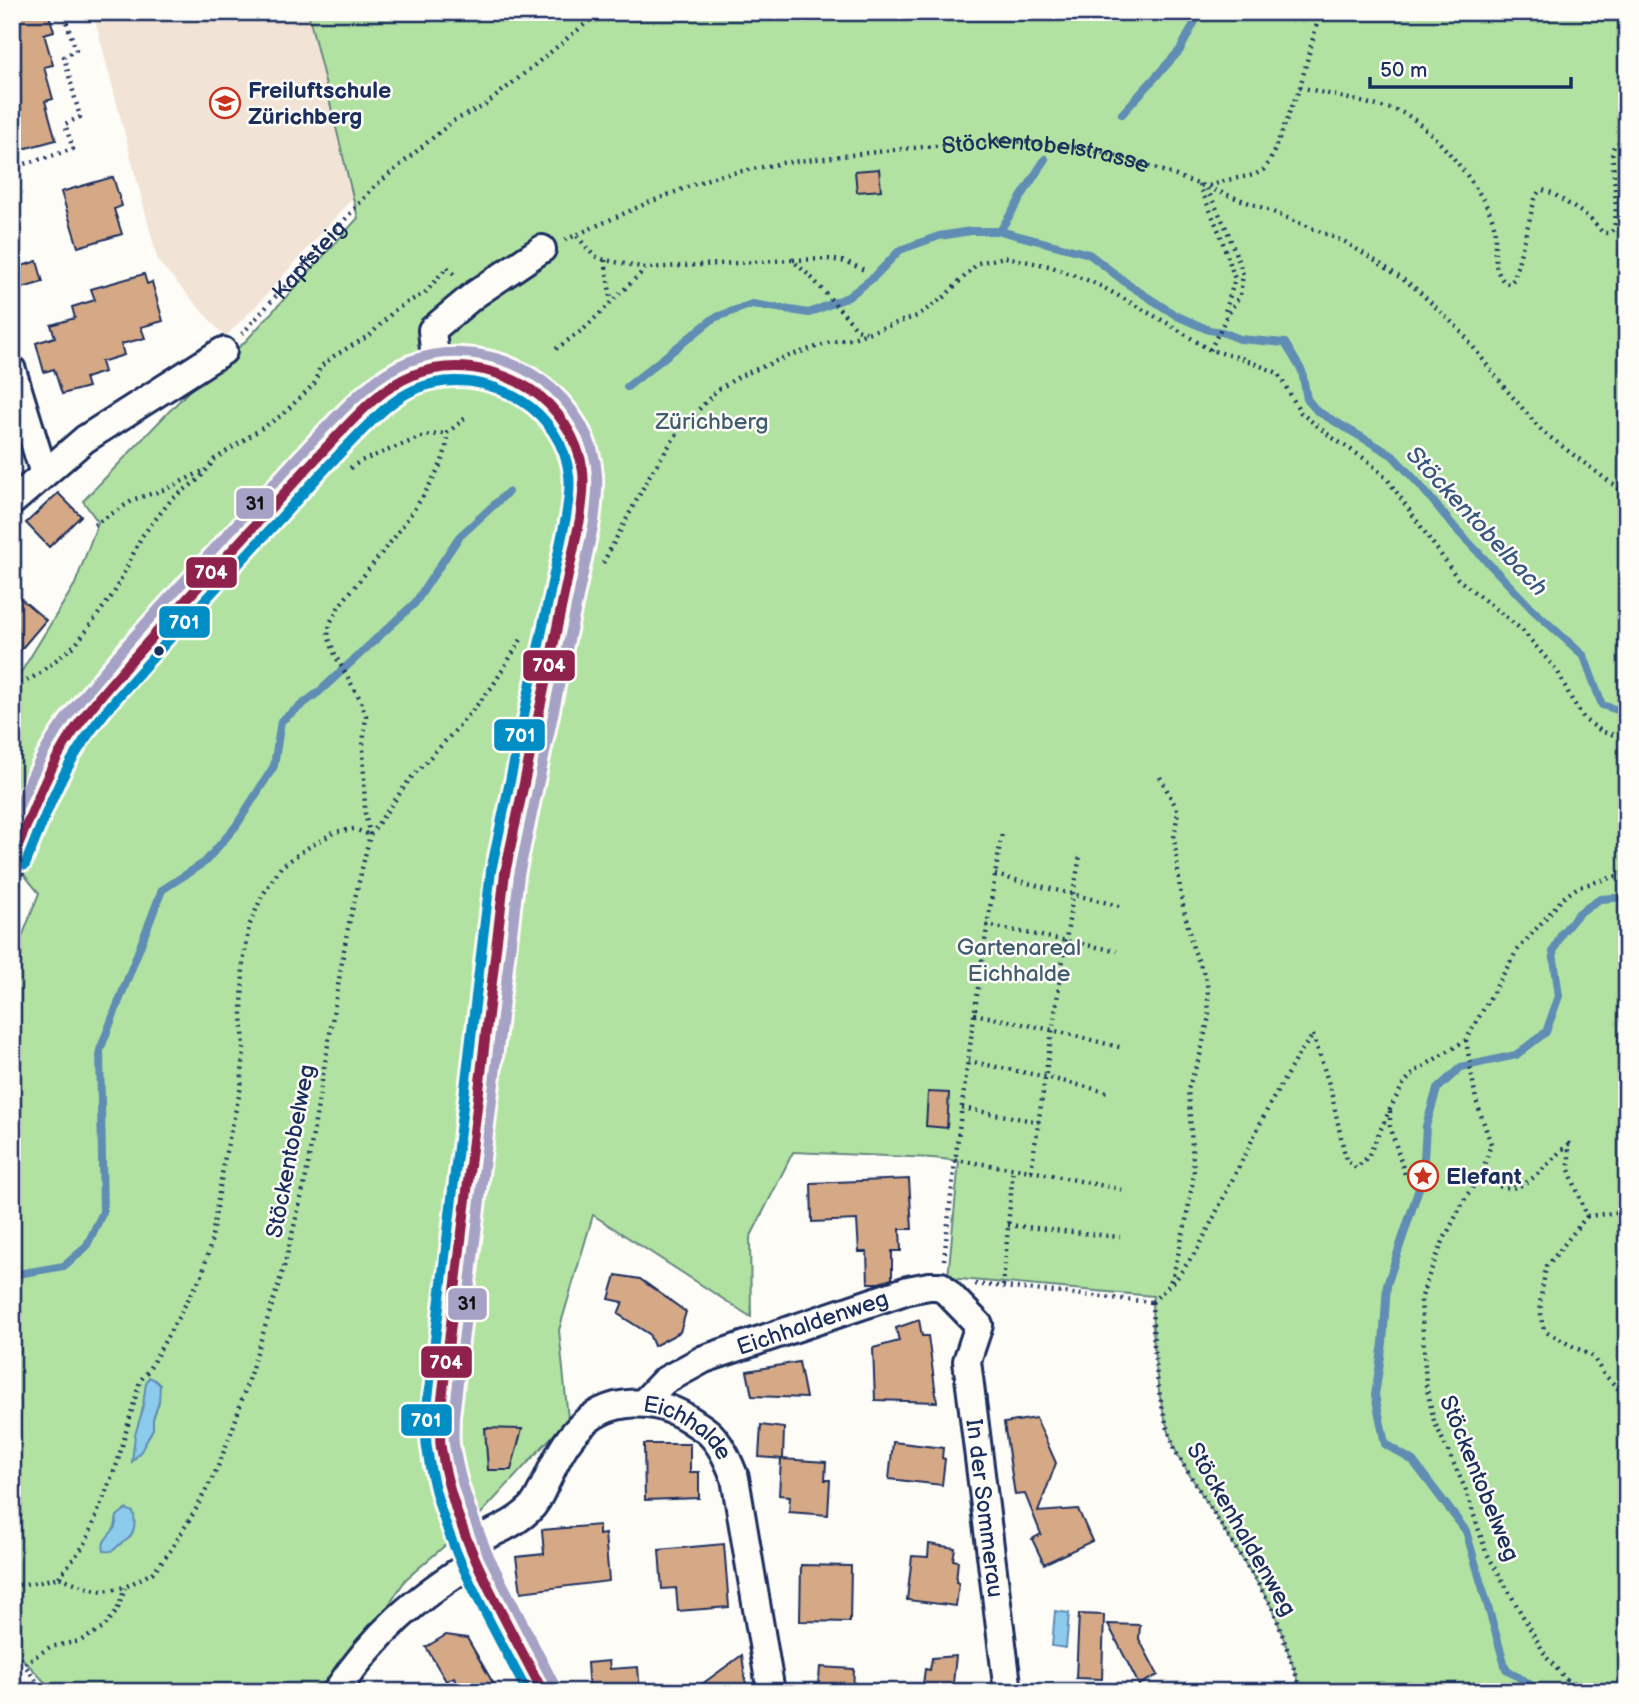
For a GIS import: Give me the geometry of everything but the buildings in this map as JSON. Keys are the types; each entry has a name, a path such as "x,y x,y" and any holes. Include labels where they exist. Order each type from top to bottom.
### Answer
{"main road":[{"path":"12,860 47,777 86,714 162,625 374,397 403,380 436,368 458,367 497,373 517,382 546,401 560,418 574,443 583,471 584,489 580,519 505,873 440,1416 441,1448 449,1487 472,1552 543,1692"}],"street":[{"path":"436,368 432,330 474,295 506,277 542,249"},
{"path":"12,502 85,439 223,351"},
{"path":"12,370 44,474"},
{"name":"In der Sommerau","path":"941,1286 979,1325 967,1361 1008,1692"},
{"name":"Eichhaldenweg","path":"644,1402 664,1381 704,1359 908,1290 941,1286"},
{"name":"Eichhalde","path":"336,1692 361,1657 401,1613 451,1576 489,1535 529,1510 572,1434 584,1422 597,1413 617,1406 644,1402 667,1407 686,1416 711,1434 724,1452 735,1478 771,1692"}],"path":[{"path":"12,169 73,149 65,124 80,117 64,57 76,50 63,12"},
{"name":"Kapfsteig","path":"223,351 234,344 375,186 453,121 484,107 600,12"},
{"path":"1210,350 1240,295 1243,274 1227,230 1206,187 1254,175 1264,170 1270,161 1300,87 1320,12"},
{"path":"1300,87 1403,113 1422,124 1466,173 1485,202 1493,223 1494,250 1499,274 1505,283 1509,284 1514,279 1534,202 1541,191 1552,193 1590,218 1603,233 1610,233 1616,218 1612,151 1615,144 1627,142"},
{"name":"Stöckentobelstrasse","path":"542,249 713,177 782,163 1002,140 1083,148 1133,160 1264,208 1345,242 1414,287 1460,330 1543,432 1627,495"},
{"path":"1199,184 1235,279 1225,312 1226,318"},
{"path":"577,236 594,256 646,268 828,259 847,262 864,270"},
{"path":"599,569 650,475 678,432 717,390 740,376 786,357 917,316 944,297 978,263 1005,257 1049,266 1097,284 1210,350 1241,358 1278,373 1301,413 1368,461 1388,480 1458,579 1522,630 1558,672 1585,720 1602,732 1627,738"},
{"path":"605,260 611,301"},
{"path":"792,260 813,279 857,329 867,333"},
{"path":"15,688 40,673 76,644 114,593 142,536 171,500 199,480 215,459 282,415 314,384 320,367 370,335 396,309 426,292 447,267"},
{"path":"556,349 584,329 646,268"},
{"path":"323,451 350,468 424,436 447,433 468,416"},
{"path":"370,835 365,813 363,745 366,715 328,636 330,623 338,606 394,538 424,495 441,464 447,433"},
{"path":"94,525 135,499 166,489 207,469"},
{"name":"Stöckentobelweg","path":"59,1577 90,1589 104,1591 125,1587 152,1573 169,1553 217,1469 233,1429 284,1267 305,1182 347,932 370,835 410,779 492,687 529,629"},
{"path":"1160,777 1178,811 1174,838 1181,897 1194,948 1207,981 1209,1016 1200,1055 1188,1089 1194,1174 1184,1232 1168,1286"},
{"path":"12,1586 59,1577 85,1544 117,1464 140,1381 202,1275 211,1242 225,1156 241,1087 244,1049 243,963 249,926 262,896 281,867 335,832 354,829 370,835"},
{"path":"1002,832 974,1014 941,1286 964,1283 1152,1301 1177,1278 1199,1247 1270,1104 1313,1035 1330,1087 1346,1160 1356,1168 1368,1157 1404,1083 1416,1071 1466,1040 1516,952 1563,898 1577,887 1624,874 1627,870"},
{"path":"1031,1171 1080,856"},
{"path":"995,875 1120,906"},
{"path":"986,925 1117,951"},
{"path":"974,1014 1123,1048"},
{"name":"Stöckentobelweg","path":"1466,1040 1476,1100 1491,1144 1481,1176 1467,1195 1444,1239 1421,1300 1428,1397 1434,1421 1465,1488 1486,1552 1547,1658 1566,1679 1595,1692"},
{"path":"968,1061 1111,1093"},
{"path":"1391,1107 1390,1126 1406,1178"},
{"path":"962,1108 1039,1122"},
{"path":"1481,1176 1504,1188 1516,1187 1534,1177 1569,1143 1569,1170 1587,1216"},
{"path":"955,1160 1031,1171 1125,1190"},
{"path":"1003,1286 1013,1170"},
{"path":"1627,1213 1587,1216 1547,1266 1540,1303 1542,1324 1548,1333 1593,1357 1603,1373 1627,1398"},
{"path":"1008,1225 1120,1237"},
{"name":"Stöckenhaldenweg","path":"1152,1301 1157,1387 1167,1432 1178,1456 1273,1608 1302,1692"},
{"path":"44,1692 24,1664 50,1647 80,1641 103,1628 117,1611 125,1587"}],"shaded area":[{"name":"Freiluftschule Zürichberg","path":"93,12 312,12 356,194 225,337 158,261"}],"green space":[{"name":"Zürichberg","path":"308,12 1627,12 1627,1692 1302,1692 1273,1608 1178,1456 1172,1441 1157,1378 1153,1296 948,1278 959,1161 793,1152 750,1238 751,1317 593,1215 559,1330 568,1419 477,1518 406,1579 332,1692 54,1692 22,1658 12,1670 12,963 39,893 12,860 12,687 75,584 98,522 83,501 205,374 244,343 358,218"}],"water":[{"path":"149,1377 160,1385 159,1402 153,1419 153,1429 132,1462 135,1435"},
{"path":"126,1509 134,1515 132,1533 114,1550 104,1551 104,1543 115,1527 117,1516"},
{"path":"1055,1611 1069,1613 1066,1648 1052,1646"}],"waterway":[{"path":"1122,114 1180,50 1200,12"},
{"path":"1000,231 1045,159"},
{"name":"Stöckentobelbach","path":"627,387 714,318 752,304 809,313 848,297 874,277 900,250 939,236 971,231 1000,231 1089,254 1129,285 1177,316 1209,330 1240,339 1285,343 1302,371 1307,399 1317,411 1392,455 1456,529 1533,610 1584,656 1602,705 1627,713"},
{"name":"Stöckentobelbach","path":"12,1275 64,1266 86,1247 103,1212 100,1050 162,890 205,862 236,826 274,766 281,721 320,691 415,603 459,537 508,492"},
{"name":"Stöckentobelbach","path":"1542,1692 1506,1669 1466,1531 1413,1461 1385,1444 1375,1395 1383,1343 1387,1285 1423,1176 1426,1126 1437,1089 1461,1067 1516,1055 1546,1032 1559,996 1553,952 1562,933 1579,913 1600,899 1627,897"}],"transit line":[{"name":"31","path":"12,823 47,747 86,692 307,447 375,381 396,367 424,356 442,353 477,354 528,371 554,390 572,410 587,435 595,461 597,481 594,522 519,875 454,1416 456,1458 472,1515 488,1555 555,1686"},
{"name":"704","path":"12,859 57,758 90,708 318,456 373,400 402,380 428,370 473,368 517,381 540,396 558,414 577,447 584,477 580,519 505,873 440,1416 440,1440 447,1481 468,1543 543,1692"},
{"name":"701","path":"25,865 62,778 102,716 318,476 389,405 429,384 470,382 484,384 510,394 531,408 547,424 564,453 570,480 568,501 491,871 426,1416 426,1444 433,1481 453,1544 527,1692"}],"place":[{"name":"Freiluftschule Zürichberg","path":"225,103"},
{"name":"Elefant","path":"1423,1176"}],"park label":[{"name":"Gartenareal Eichhalde","path":"1019,960"}]}
